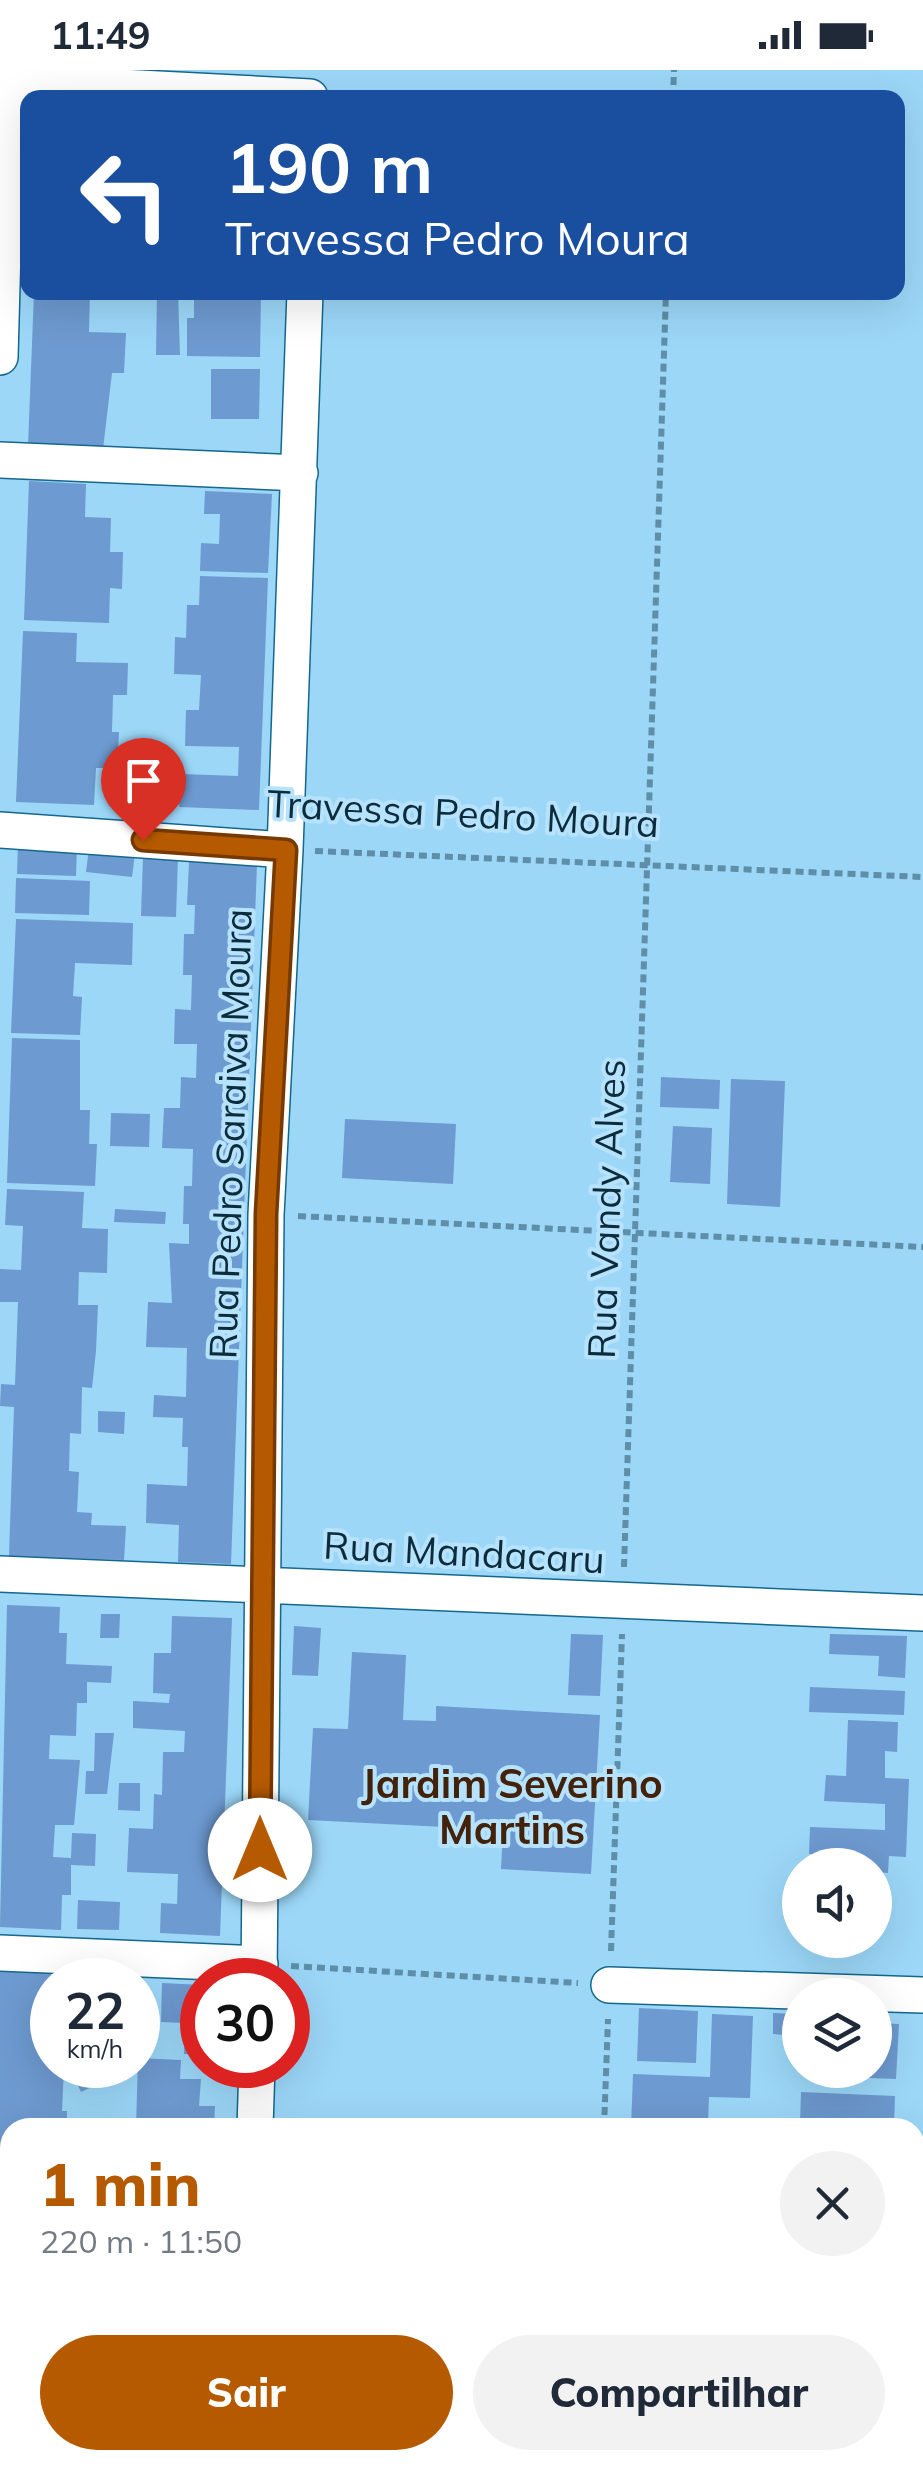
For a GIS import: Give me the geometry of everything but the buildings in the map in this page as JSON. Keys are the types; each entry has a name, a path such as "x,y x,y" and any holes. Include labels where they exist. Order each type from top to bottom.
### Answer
{"street":[{"path":"0,357 8,76 209,90"},
{"name":"Rua Pedro Saraiva Moura","path":"259,1958 266,1214 286,850 305,300"},
{"path":"0,460 300,473"},
{"name":"Travessa Pedro Moura","path":"0,830 286,850"},
{"name":"Rua Mandacaru","path":"0,1574 923,1614"},
{"path":"0,1953 180,1966"},
{"path":"609,1985 923,1995"},
{"path":"256,2118 257,2088"}],"path":[{"name":"Rua Vandy Alves","path":"604,2118 666,300"},
{"name":"Travessa Pedro Moura","path":"286,850 923,877"},
{"path":"266,1214 923,1247"},
{"path":"310,1974 609,1985"}],"district":[{"name":"Jardim Severino Martins","path":"512,1807"}],"route":[{"path":"143,840 286,850 266,1214 260,1850"}]}
